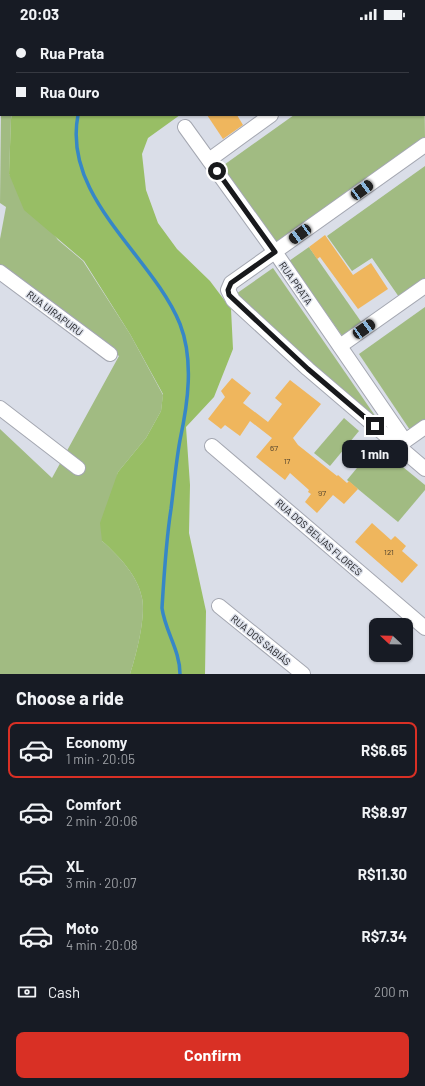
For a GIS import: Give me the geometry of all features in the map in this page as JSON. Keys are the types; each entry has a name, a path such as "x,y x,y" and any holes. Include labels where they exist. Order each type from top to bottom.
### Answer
{"street":[{"path":"209,160 270,116"},
{"name":"RUA PRATA","path":"185,127 275,252 340,346 401,444"},
{"path":"425,145 231,283 228,290 229,295 308,369 401,444 425,468"},
{"name":"RUA UIRAPURU","path":"0,272 110,354"},
{"path":"340,346 425,286"},
{"path":"0,408 78,468"},
{"path":"401,444 425,427"},
{"name":"RUA DOS BEIJAS FLORES","path":"212,446 425,628"},
{"name":"RUA DOS SABIÁS","path":"219,606 303,674"}],"green space":[{"path":"1,116 12,116 9,174 58,240 83,261 130,334 163,395 161,411 146,438 118,472 102,541 115,553 132,574 140,590 142,598 142,626 130,674 0,674 0,429 52,478 119,356 0,269 0,239 6,207 0,203"},
{"path":"12,116 179,116 148,138 142,154 146,190 158,223 177,249 210,281 231,309 233,349 214,397 186,427 190,485 189,533 206,611 205,674 130,674 142,626 142,598 140,590 132,574 115,553 102,541 100,523 118,472 146,438 161,411 163,394 130,334 84,261 24,210 9,174"},
{"path":"293,116 425,116 425,138 276,244 221,167"},
{"path":"425,166 425,279 399,297 372,258 352,271 327,236"},
{"path":"309,247 362,323 343,337 289,261"},
{"path":"273,268 378,420 233,296"},
{"path":"425,307 425,419 410,430 359,354"},
{"path":"344,418 359,431 330,466 314,453"},
{"path":"376,445 425,485 425,490 398,522 347,480"}],"building":[{"path":"208,116 238,116 243,125 223,139"},
{"path":"325,235 353,275 371,263 388,289 358,309 320,257 317,259 309,247"},
{"path":"232,378 251,393 243,403 268,422 282,404 275,398 290,380 321,404 293,438 298,445 337,476 338,475 347,483 349,481 358,489 344,504 333,495 317,513 305,502 311,494 308,492 309,490 290,473 285,480 256,457 272,438 250,421 240,436 225,425 221,429 208,419 225,397 221,391"},
{"path":"372,523 391,540 395,536 406,546 402,551 418,565 402,583 355,542"}],"waterway":[{"path":"78,116 77,145 83,173 96,199 112,225 150,274 167,299 180,324 187,352 187,397 177,457 164,571 162,608 166,625 178,657 180,674"}],"route":[{"path":"217,171 275,252 231,283 228,290 229,295 308,369 375,426"}]}
